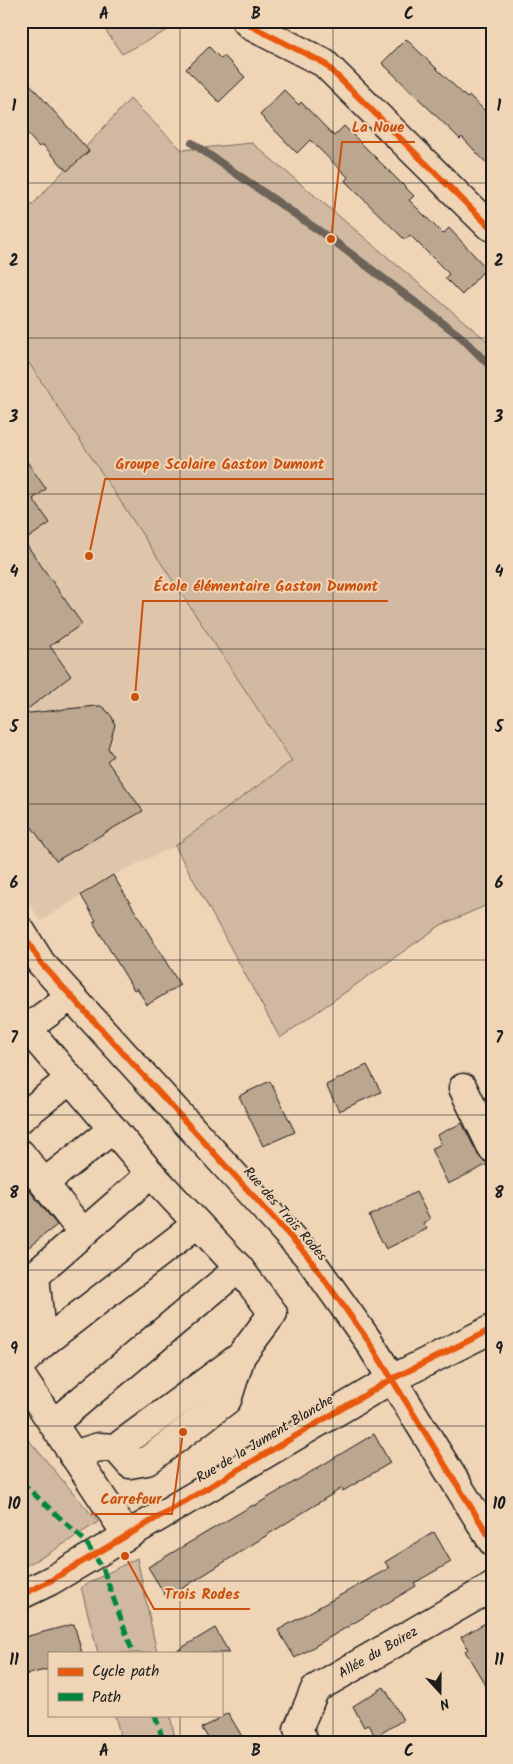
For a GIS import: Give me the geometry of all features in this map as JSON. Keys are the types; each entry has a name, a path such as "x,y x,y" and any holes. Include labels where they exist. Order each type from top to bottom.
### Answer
{"street":[{"path":"246,21 251,26 324,64 488,226 492,227"},
{"name":"Rue des Trois Rodes","path":"22,936 41,963 307,1255 369,1342 492,1541"},
{"path":"71,996 24,1030 70,1078 151,1174 239,1268 273,1313 241,1356 227,1400 147,1461 130,1464 116,1448 99,1447 73,1455"},
{"path":"21,1118 70,1078"},
{"path":"463,1088 492,1148"},
{"path":"44,1183 112,1129"},
{"path":"21,1154 83,1233"},
{"path":"42,1344 35,1275 151,1174"},
{"path":"21,1364 42,1344 197,1224"},
{"path":"53,1424 239,1268"},
{"name":"Rue de la Jument Blanche","path":"21,1595 50,1581 392,1379 492,1329"},
{"path":"21,1376 127,1535"},
{"name":"Allée du Boirez","path":"305,1743 298,1730 316,1689 492,1587"}],"shaded area":[{"path":"99,21 185,21 122,54"},
{"path":"130,99 182,150 252,143 492,345 492,903 441,925 280,1038 175,846 292,761 21,351 21,217"},
{"path":"21,351 292,762 175,846 113,875 41,921 21,892"},
{"path":"21,1431 98,1522 48,1554 21,1568"},
{"path":"137,1558 157,1652 98,1652 81,1587"},
{"path":"115,1716 170,1716 176,1743 122,1743"}],"building":[{"path":"406,39 467,98 470,96 492,118 492,169 462,137 460,139 382,63"},
{"path":"209,47 221,59 224,56 245,77 219,102 186,69"},
{"path":"21,74 89,151 67,171 43,145 39,147 21,127"},
{"path":"284,90 299,105 301,102 334,136 344,126 414,196 409,200 443,234 449,228 486,268 462,295 445,278 449,274 410,235 405,240 345,181 348,177 310,140 297,153 260,115"},
{"path":"21,453 46,489 33,499 50,523 24,541 82,624 50,646 71,676 21,714"},
{"path":"101,706 112,717 115,725 108,748 113,756 107,761 143,811 56,861 21,812 21,714"},
{"path":"113,875 180,985 147,1005 137,988 134,990 93,922 96,921 81,895"},
{"path":"367,1065 381,1092 339,1111 326,1085"},
{"path":"270,1081 295,1132 263,1146 239,1096"},
{"path":"462,1123 478,1155 483,1161 490,1163 448,1184 431,1149 441,1144 437,1135"},
{"path":"21,1180 57,1225 21,1253"},
{"path":"416,1192 430,1219 423,1223 427,1229 386,1249 369,1216"},
{"path":"374,1434 390,1463 343,1491 342,1488 167,1598 148,1567"},
{"path":"434,1532 451,1562 414,1583 416,1586 295,1658 278,1630 389,1568 385,1562"},
{"path":"492,1619 492,1696 465,1651 468,1649 461,1637"},
{"path":"74,1624 82,1652 48,1652 48,1669 21,1676 21,1638"},
{"path":"215,1628 229,1653 222,1652 175,1652"},
{"path":"384,1687 403,1720 375,1737 369,1724 364,1727 353,1706"},
{"path":"228,1713 246,1743 211,1743 202,1728"}],"waterway":[{"path":"192,143 331,239 460,336 492,368"}],"marked path":[{"path":"21,1482 85,1541 103,1569 133,1652"},
{"path":"155,1716 164,1743"}],"cycle path":[{"path":"246,21 251,26 324,63 492,227"},
{"path":"21,931 41,963 307,1255 369,1342 492,1541"},
{"path":"21,1595 50,1581 392,1379 492,1329"}],"place":[{"name":"La Noue","path":"331,239"},
{"name":"Groupe Scolaire Gaston Dumont","path":"89,556"},
{"name":"École élémentaire Gaston Dumont","path":"135,697"},
{"name":"Carrefour","path":"183,1432"},
{"name":"Trois Rodes","path":"125,1556"}]}
